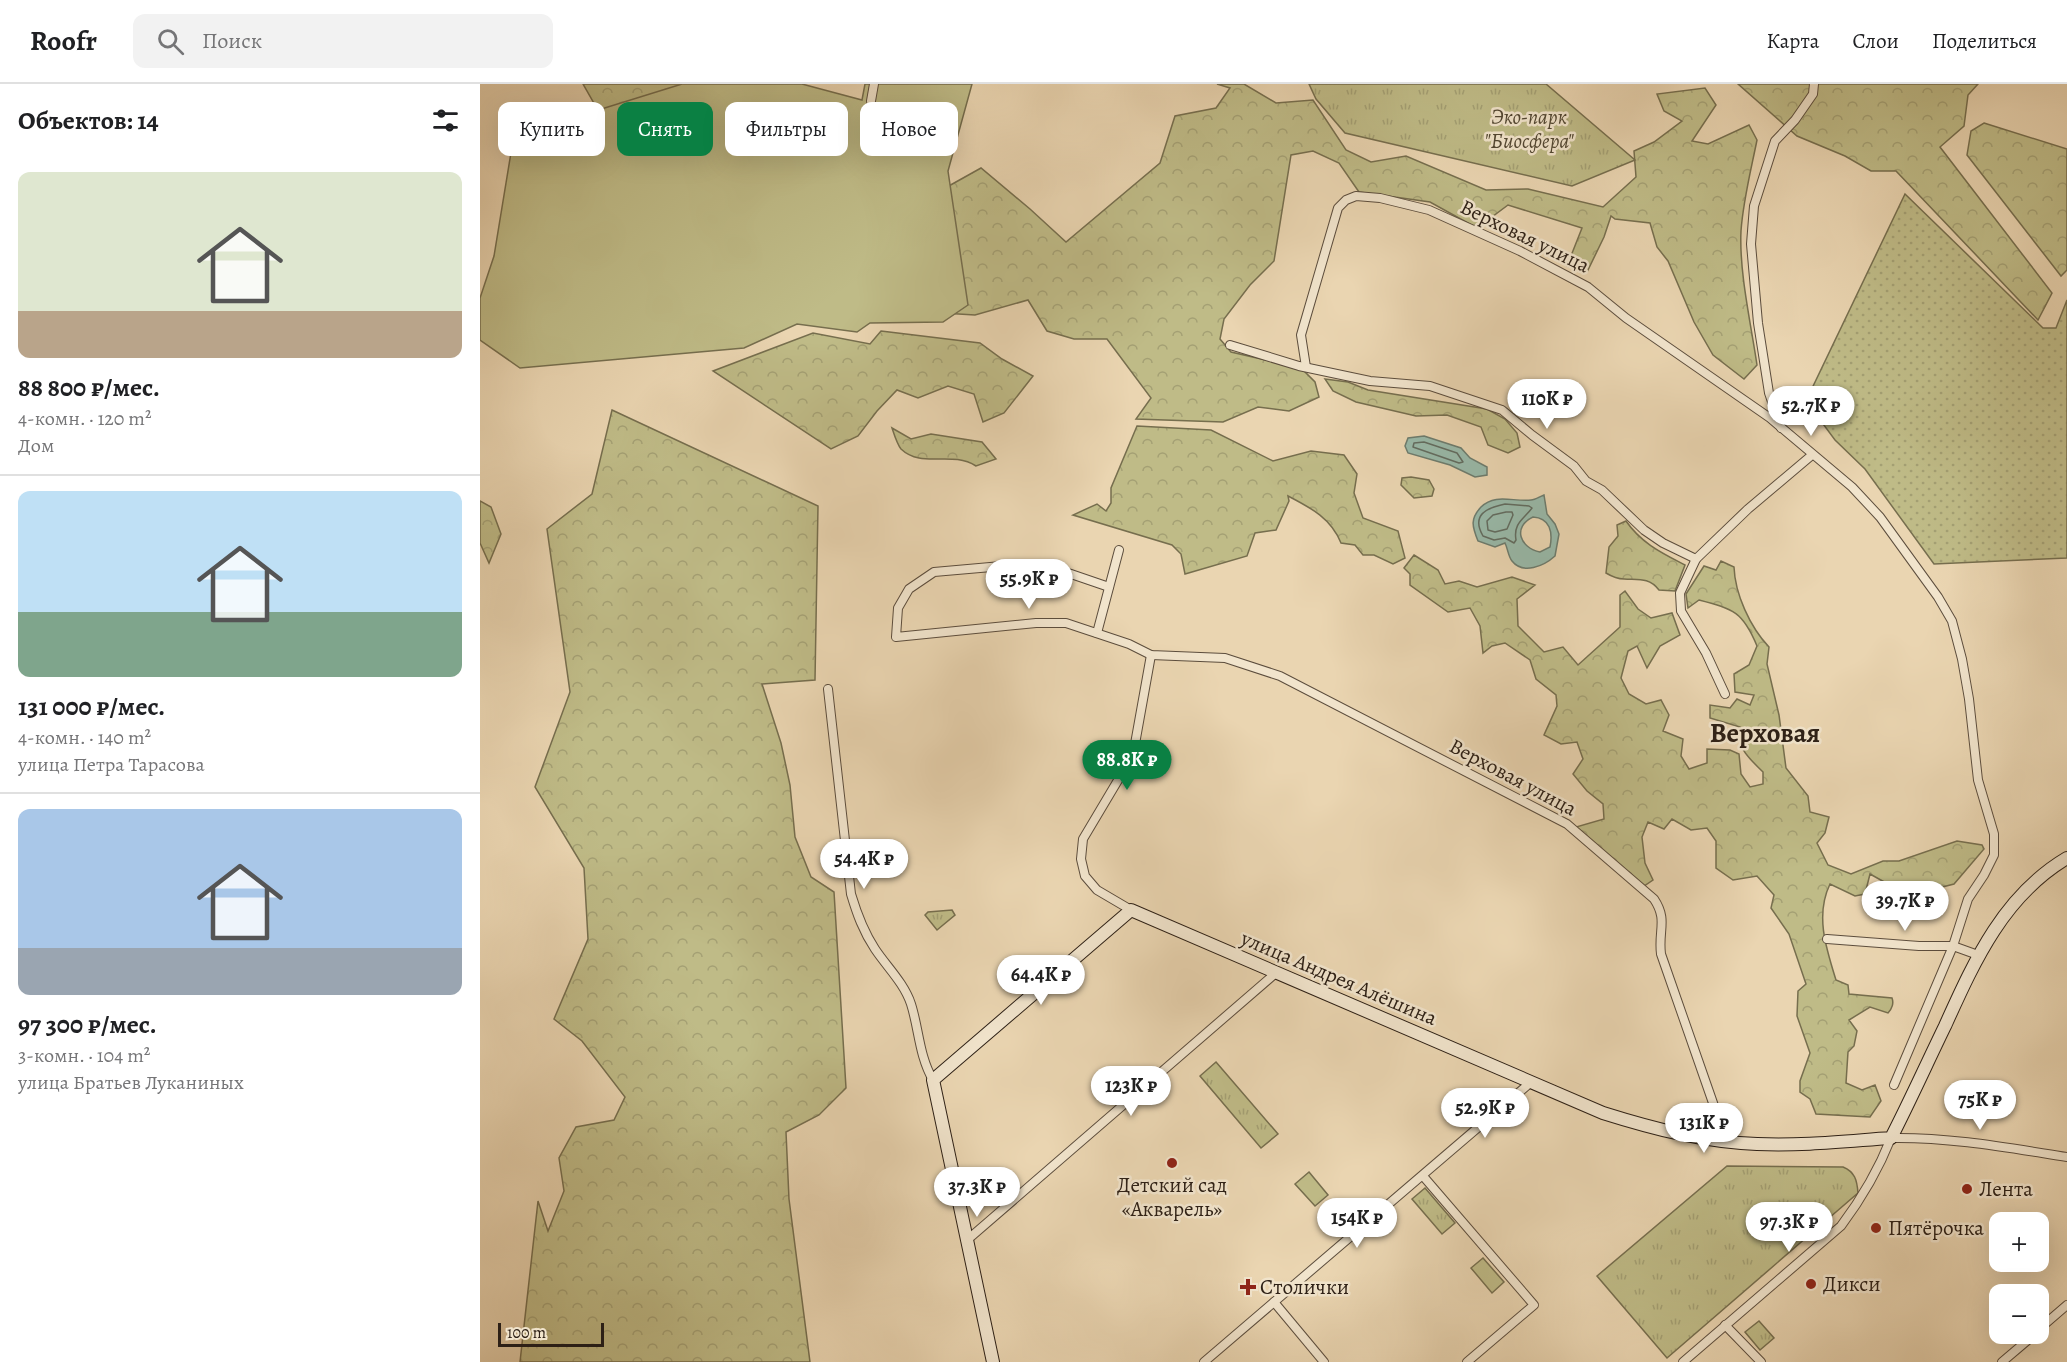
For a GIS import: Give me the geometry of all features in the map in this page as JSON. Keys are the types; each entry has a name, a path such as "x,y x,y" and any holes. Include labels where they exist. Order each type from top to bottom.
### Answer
{"street":[{"path":"871,101 874,84"},
{"path":"1781,428 1769,393 1758,323 1751,244 1754,206 1775,141 1795,120 1813,94 1814,84"},
{"name":"Верховая улица","path":"1306,367 1301,335 1338,207 1346,200 1356,196 1380,198 1429,210 1520,251 1588,287 1626,318 1781,428 1852,487 1880,517 1927,581 1952,621 1969,699 1978,780 1994,834 1994,855 1968,899 1953,946 1894,1085"},
{"path":"1230,345 1306,367 1370,381 1431,386 1502,410 1574,466 1586,481 1602,490 1644,530 1663,543 1696,559"},
{"path":"1725,694 1706,653 1681,611 1680,594 1696,559 1748,509 1812,455"},
{"path":"1097,633 1119,550"},
{"path":"933,1080 1131,910 1097,890 1085,876 1081,860 1083,839 1133,755 1151,656 1129,644 1066,623 1036,623 896,637 898,608 909,589 934,572 1025,564 1071,574 1109,587"},
{"name":"Верховая улица","path":"1151,656 1225,658 1280,676 1567,824 1654,899 1661,911 1659,940 1661,954 1720,1123 1724,1141"},
{"path":"828,689 851,894 859,922 876,950 898,978 911,1003 925,1065 933,1080 993,1362"},
{"path":"1683,1362 1841,1226 1876,1174 1977,955 2013,904 2038,880 2067,858"},
{"name":"улица Андрея Алёшина","path":"1131,910 1530,1083 1603,1113 1662,1131 1758,1144 1891,1138"},
{"path":"1827,939 1918,946 1953,946 1977,955"},
{"path":"966,1241 1277,972"},
{"path":"1204,1362 1530,1083"},
{"path":"1891,1138 1917,1137 2067,1157"},
{"path":"1423,1176 1534,1305 1467,1362"},
{"path":"1274,1302 1324,1362"},
{"path":"2049,1321 2067,1305"},
{"path":"1725,1325 1761,1362"},
{"path":"2002,1362 2023,1344"}],"green space":[{"path":"583,84 685,84 630,102 617,102 617,106 605,110 605,102 593,102"},
{"path":"682,84 802,84 862,100 865,84 972,84 958,135 958,102 860,102 860,156 952,156 948,171 968,305 943,322 870,323 857,332 797,324 744,348 520,368 480,340 480,298 494,256 510,156 605,156 605,108 617,104 617,156 713,156 713,102 624,102"},
{"path":"1217,84 1244,84 1276,103 1313,100 1346,150 1371,162 1406,156 1486,190 1528,189 1603,207 1636,177 1634,151 1654,142 1682,121 1664,111 1657,94 1705,88 1716,105 1692,141 1708,144 1749,125 1757,140 1744,208 1741,247 1757,365 1744,379 1713,355 1694,322 1668,261 1657,247 1650,223 1615,219 1611,216 1604,237 1587,272 1567,266 1582,228 1508,205 1477,228 1430,202 1359,192 1339,163 1313,151 1291,155 1274,261 1250,285 1224,319 1220,339 1231,352 1301,368 1315,382 1319,397 1289,411 1258,407 1223,422 1136,419 1151,398 1107,339 1074,339 1047,331 1028,300 975,315 794,304 947,187 981,168 1066,242 1160,163 1175,116 1216,108 1230,88"},
{"name":"Эко-парк \"Биосфера\"","path":"1309,84 1546,84 1635,160 1572,186 1345,133 1316,99"},
{"path":"1738,84 1978,84 1968,95 1964,126 1940,147 2052,293 2038,320 1896,171 1871,171 1845,156 1797,136"},
{"path":"1984,123 2067,149 2067,270 2061,276 1967,155 1971,131"},
{"path":"1905,194 2043,328 2056,328 2067,300 2067,558 1934,564 1865,469 1835,440 1806,401"},
{"path":"881,331 980,343 1002,359 1033,376 1004,413 983,422 974,394 948,386 918,398 897,390 858,436 831,449 713,371 813,333 870,344"},
{"path":"1325,379 1348,382 1368,390 1487,409 1505,419 1517,433 1520,447 1508,453 1488,445 1481,427 1447,415 1416,416 1356,402 1333,391"},
{"path":"612,410 818,506 815,680 762,684 781,743 790,785 795,837 811,877 834,892 846,1088 819,1115 786,1132 789,1199 810,1362 520,1362 538,1201 548,1231 564,1191 559,1158 576,1127 614,1120 625,1097 582,1041 554,1019 588,939 584,868 535,787 570,692 547,529 592,494"},
{"path":"1137,426 1211,430 1273,461 1311,451 1344,455 1357,474 1354,493 1363,518 1398,531 1405,558 1393,564 1374,555 1363,555 1355,545 1341,543 1326,520 1288,496 1289,501 1276,530 1255,533 1247,556 1185,574 1181,554 1172,545 1073,515 1097,504 1106,511 1111,503 1111,488"},
{"path":"892,428 911,439 931,434 982,442 996,459 976,466 957,459 918,458 901,449"},
{"path":"1402,478 1429,480 1434,489 1432,496 1414,498 1401,485"},
{"path":"480,501 491,507 501,534 489,563 480,543"},
{"path":"1626,521 1645,541 1685,565 1675,591 1659,590 1647,581 1619,578 1606,573 1609,547 1618,536 1617,525"},
{"path":"1414,555 1438,570 1445,584 1459,581 1477,587 1512,577 1535,585 1517,599 1518,626 1544,652 1563,647 1578,665 1620,627 1620,595 1625,591 1638,609 1651,618 1672,613 1680,635 1660,646 1647,668 1637,646 1628,651 1621,678 1629,694 1646,704 1661,700 1669,715 1663,731 1683,739 1681,756 1689,769 1707,763 1707,749 1730,750 1739,754 1741,774 1750,787 1763,784 1763,772 1742,747 1740,727 1710,718 1710,705 1730,708 1737,699 1750,705 1754,695 1735,692 1734,674 1749,665 1757,646 1747,626 1736,614 1721,606 1699,600 1688,608 1686,594 1704,566 1716,570 1721,561 1734,567 1737,588 1745,610 1769,647 1767,664 1779,715 1786,768 1808,796 1810,812 1829,817 1825,833 1817,843 1828,865 1851,874 1883,861 1899,861 1957,841 1982,845 1984,849 1954,884 1923,892 1895,888 1870,874 1865,894 1855,896 1830,884 1823,908 1823,920 1826,944 1836,980 1848,985 1849,994 1892,998 1893,1000 1888,1013 1870,1007 1849,1020 1857,1031 1854,1046 1848,1052 1846,1083 1862,1090 1875,1085 1881,1101 1870,1117 1816,1114 1810,1099 1800,1092 1800,1081 1810,1053 1797,1016 1798,991 1806,984 1789,934 1771,908 1774,895 1757,876 1733,880 1716,868 1716,841 1707,828 1691,830 1672,819 1664,829 1648,822 1642,837 1645,863 1653,880 1644,886 1576,827 1604,819 1603,804 1587,791 1573,774 1583,759 1577,742 1561,744 1544,735 1557,706 1556,695 1536,679 1530,660 1505,643 1492,646 1483,653 1480,626 1470,608 1448,612 1410,585 1410,574 1404,568"},
{"path":"952,910 955,915 937,930 925,915 928,912"},
{"path":"1216,1062 1278,1134 1261,1148 1200,1076"},
{"path":"1727,1166 1843,1167 1855,1177 1858,1193 1667,1358 1597,1276"},
{"path":"1309,1172 1328,1195 1315,1206 1295,1184"},
{"path":"1425,1188 1455,1223 1442,1234 1412,1199"},
{"path":"1483,1258 1504,1282 1492,1293 1471,1268"},
{"path":"1759,1321 1774,1338 1760,1350 1745,1332"}],"water":[{"path":"1424,436 1461,448 1470,458 1487,467 1487,475 1475,477 1450,465 1408,453 1405,446 1408,438"},
{"path":"1544,495 1547,514 1559,534 1555,556 1550,560 1534,568 1522,568 1512,561 1505,543 1495,547 1478,541 1473,527 1474,519 1477,511 1486,503 1498,499 1533,500","holes":["1533,517 1547,523 1551,536 1550,547 1540,552 1533,550 1523,542 1521,537 1522,526 1526,521"]}],"place":[{"name":"Детский сад «Акварель»","path":"1172,1163"},
{"name":"Лента","path":"1967,1189"},
{"name":"Пятёрочка","path":"1876,1228"},
{"name":"Дикси","path":"1811,1284"},
{"name":"Столички","path":"1248,1287"}],"district":[{"name":"Верховая","path":"1765,733"}]}
